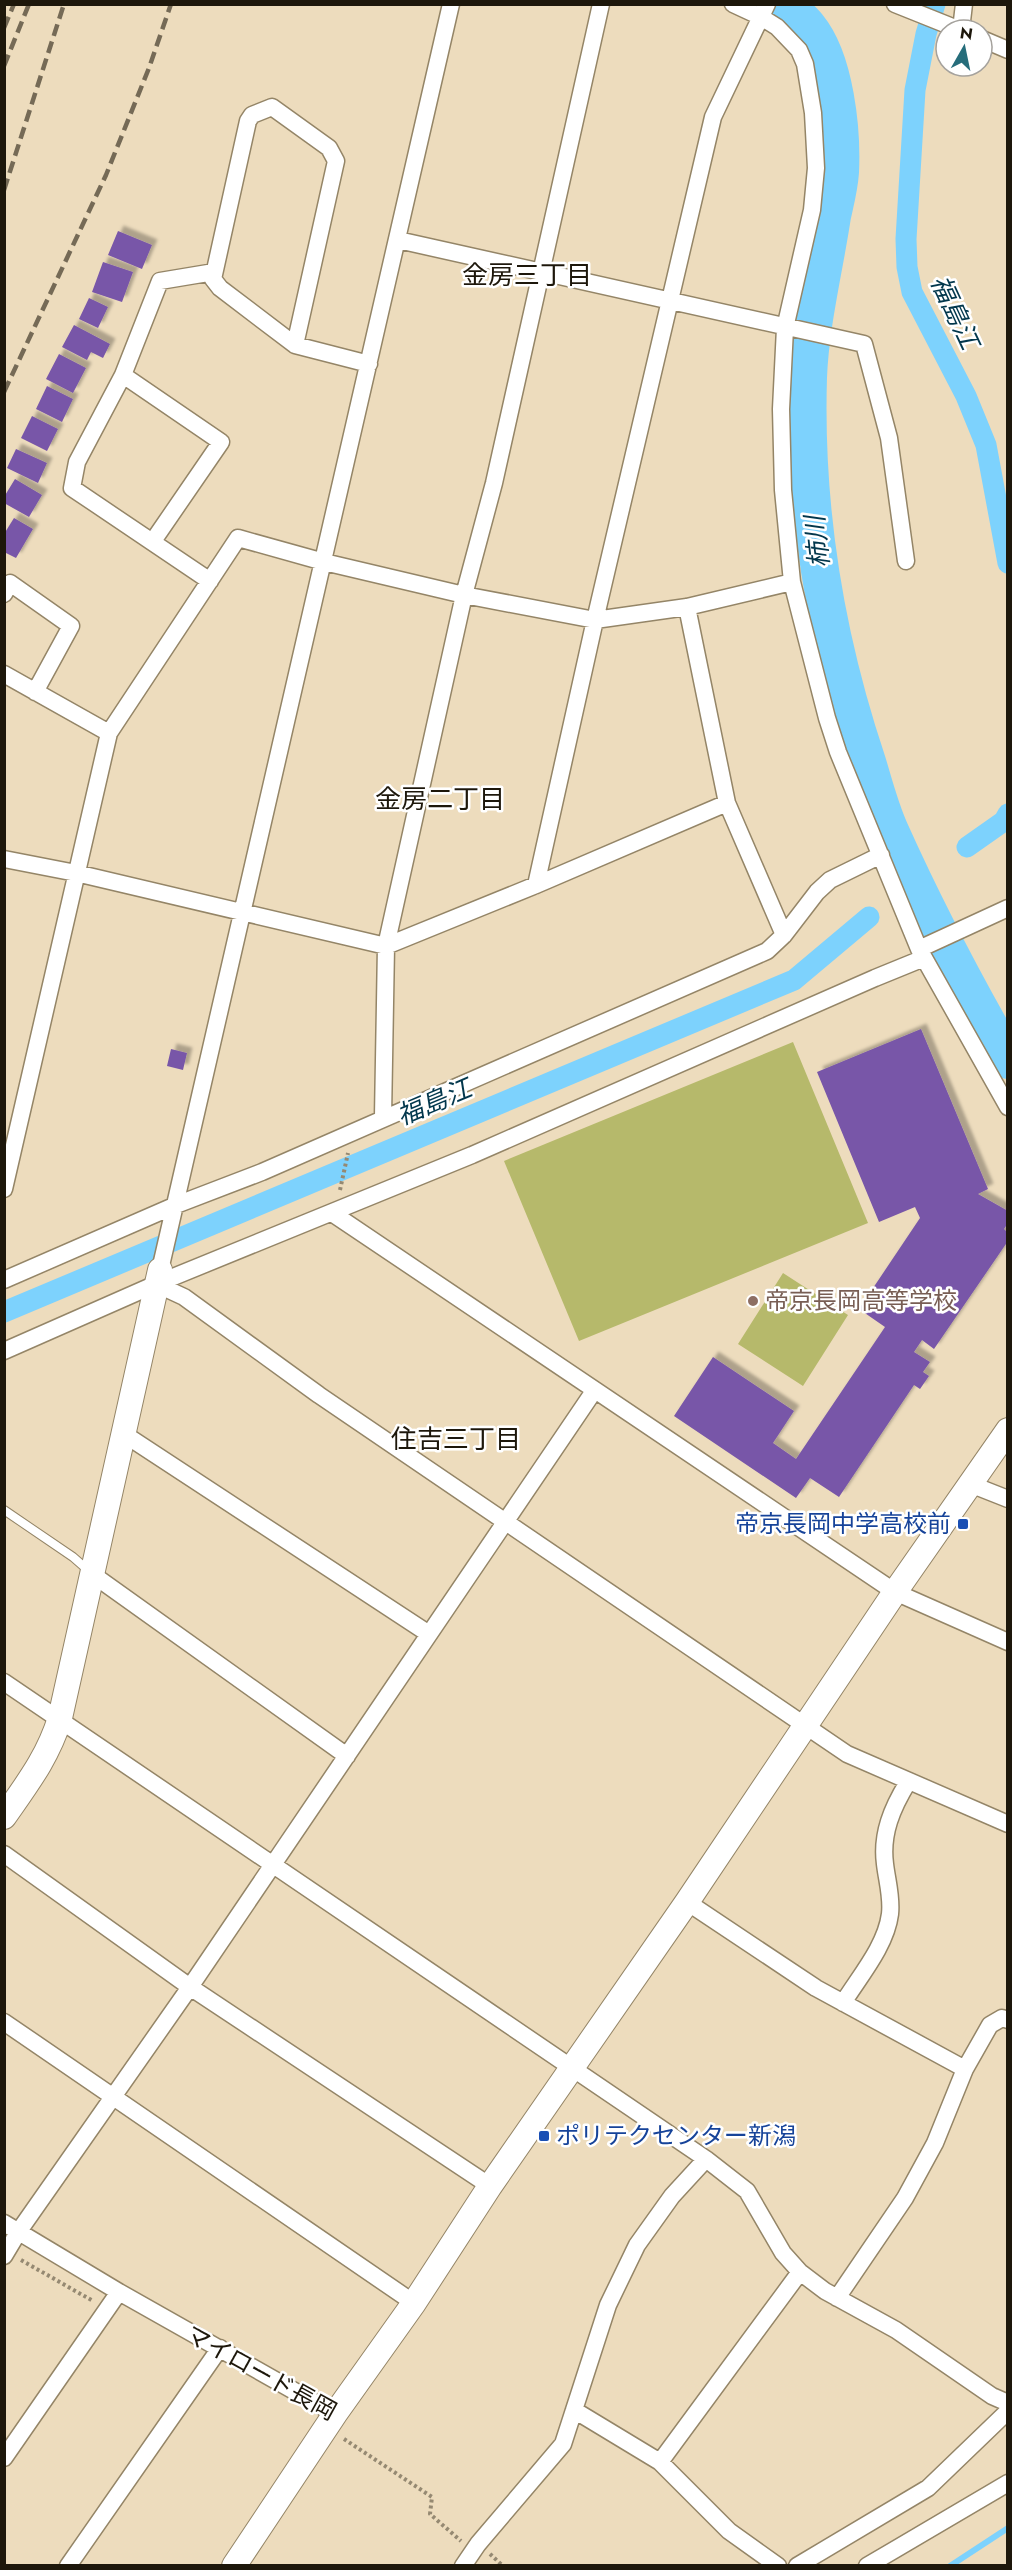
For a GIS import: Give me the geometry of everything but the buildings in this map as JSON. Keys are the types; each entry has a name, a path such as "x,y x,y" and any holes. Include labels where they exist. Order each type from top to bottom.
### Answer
{"street":[{"path":"4,1817 40,1765 51,1744 60,1718 170,1221 176,1205 241,913 324,562 451,4"},
{"path":"383,1117 386,946 464,595 494,483 601,4"},
{"path":"733,4 764,10 799,50 805,64 815,135 816,168 812,210 790,329 781,408 781,447 792,582 838,752 923,951 1008,1107"},
{"path":"901,7 934,20"},
{"path":"536,885 594,620 713,117 764,10"},
{"path":"994,44 1008,50"},
{"path":"295,345 336,161 329,148 272,107 252,116 248,121 213,279 220,288 295,345 369,364"},
{"path":"398,240 828,338 864,344 889,438 906,561"},
{"path":"210,581 72,488 77,462 123,375 160,281 214,272"},
{"path":"123,375 221,442 153,542"},
{"path":"4,1189 109,733 238,538 324,562 464,595 594,620 687,606 792,582"},
{"path":"4,594 10,583 72,626 35,692"},
{"path":"687,606 727,802 784,935"},
{"path":"4,674 109,733"},
{"path":"4,859 76,873 386,946 536,885 727,802"},
{"path":"4,1280 176,1205 262,1172 383,1117 767,951 784,935 817,892 830,880 881,855"},
{"path":"4,1351 158,1277 332,1213 472,1155 875,978 961,930 1008,908"},
{"path":"332,1213 895,1592 1008,1642"},
{"path":"158,1277 319,1395 847,1755 1008,1824"},
{"path":"6,2254 12,2227 115,2097 594,1391"},
{"path":"234,2565 414,2303 490,2186 806,1727 895,1592 1008,1430"},
{"path":"124,1434 429,1634"},
{"path":"970,1484 1008,1499"},
{"path":"92,1574 347,1756"},
{"path":"4,1682 706,2158 747,2191 783,2253 800,2272 837,2298 896,2330 992,2396 1008,2403"},
{"path":"843,2003 877,1948 890,1916 890,1887 884,1849 885,1837 891,1815 908,1782"},
{"path":"4,1854 190,1987 490,2186"},
{"path":"687,1902 816,1988 965,2069"},
{"path":"837,2298 905,2198 935,2143 965,2069 990,2025 1002,2018 1008,2020"},
{"path":"4,2022 414,2303"},
{"path":"468,2558 563,2444 608,2305 637,2245 672,2196 706,2158"},
{"path":"12,2227 118,2292 220,2348 331,2421"},
{"path":"660,2462 800,2272"},
{"path":"4,2458 118,2292"},
{"path":"68,2565 220,2348"},
{"path":"574,2410 660,2462 729,2531 778,2565"},
{"path":"797,2565 928,2488 1008,2411"},
{"path":"867,2565 1008,2483"}],"lane":[{"path":"4,1510 73,1557 92,1574"}],"path":[{"path":"340,1189 348,1149"},
{"path":"6,2254 106,2309"},
{"name":"マイロード長岡","path":"331,2421 432,2498 430,2514 468,2558"}],"green space":[{"path":"793,1042 868,1223 579,1341 504,1161"},
{"path":"783,1273 848,1315 803,1386 738,1344"}],"waterway":[{"name":"柿川","path":"783,4 808,27 825,58 835,96 840,136 837,194 814,317 808,377 808,426 814,524 829,620 852,715 886,823 946,947 1008,1060"},
{"name":"福島江","path":"935,4 926,34 915,90 906,239 907,267 912,292 966,396 986,445 1008,563"},
{"name":"福島江","path":"967,847 1004,821 1008,814"},
{"name":"福島江","path":"4,1312 794,980 869,917"},
{"path":"950,2566 1008,2528"}],"railway":[{"path":"4,28 14,4"},
{"path":"4,66 29,4"},
{"path":"4,190 64,4"},
{"path":"4,392 106,175 149,68 171,4"}],"place":[{"name":"帝京長岡高等学校","path":"753,1301"},
{"name":"帝京長岡中学高校前","path":"963,1524"},
{"name":"ポリテクセンター新潟","path":"544,2136"}],"district":[{"name":"金房三丁目","path":"527,275"},
{"name":"金房二丁目","path":"440,799"},
{"name":"住吉三丁目","path":"456,1439"}]}
